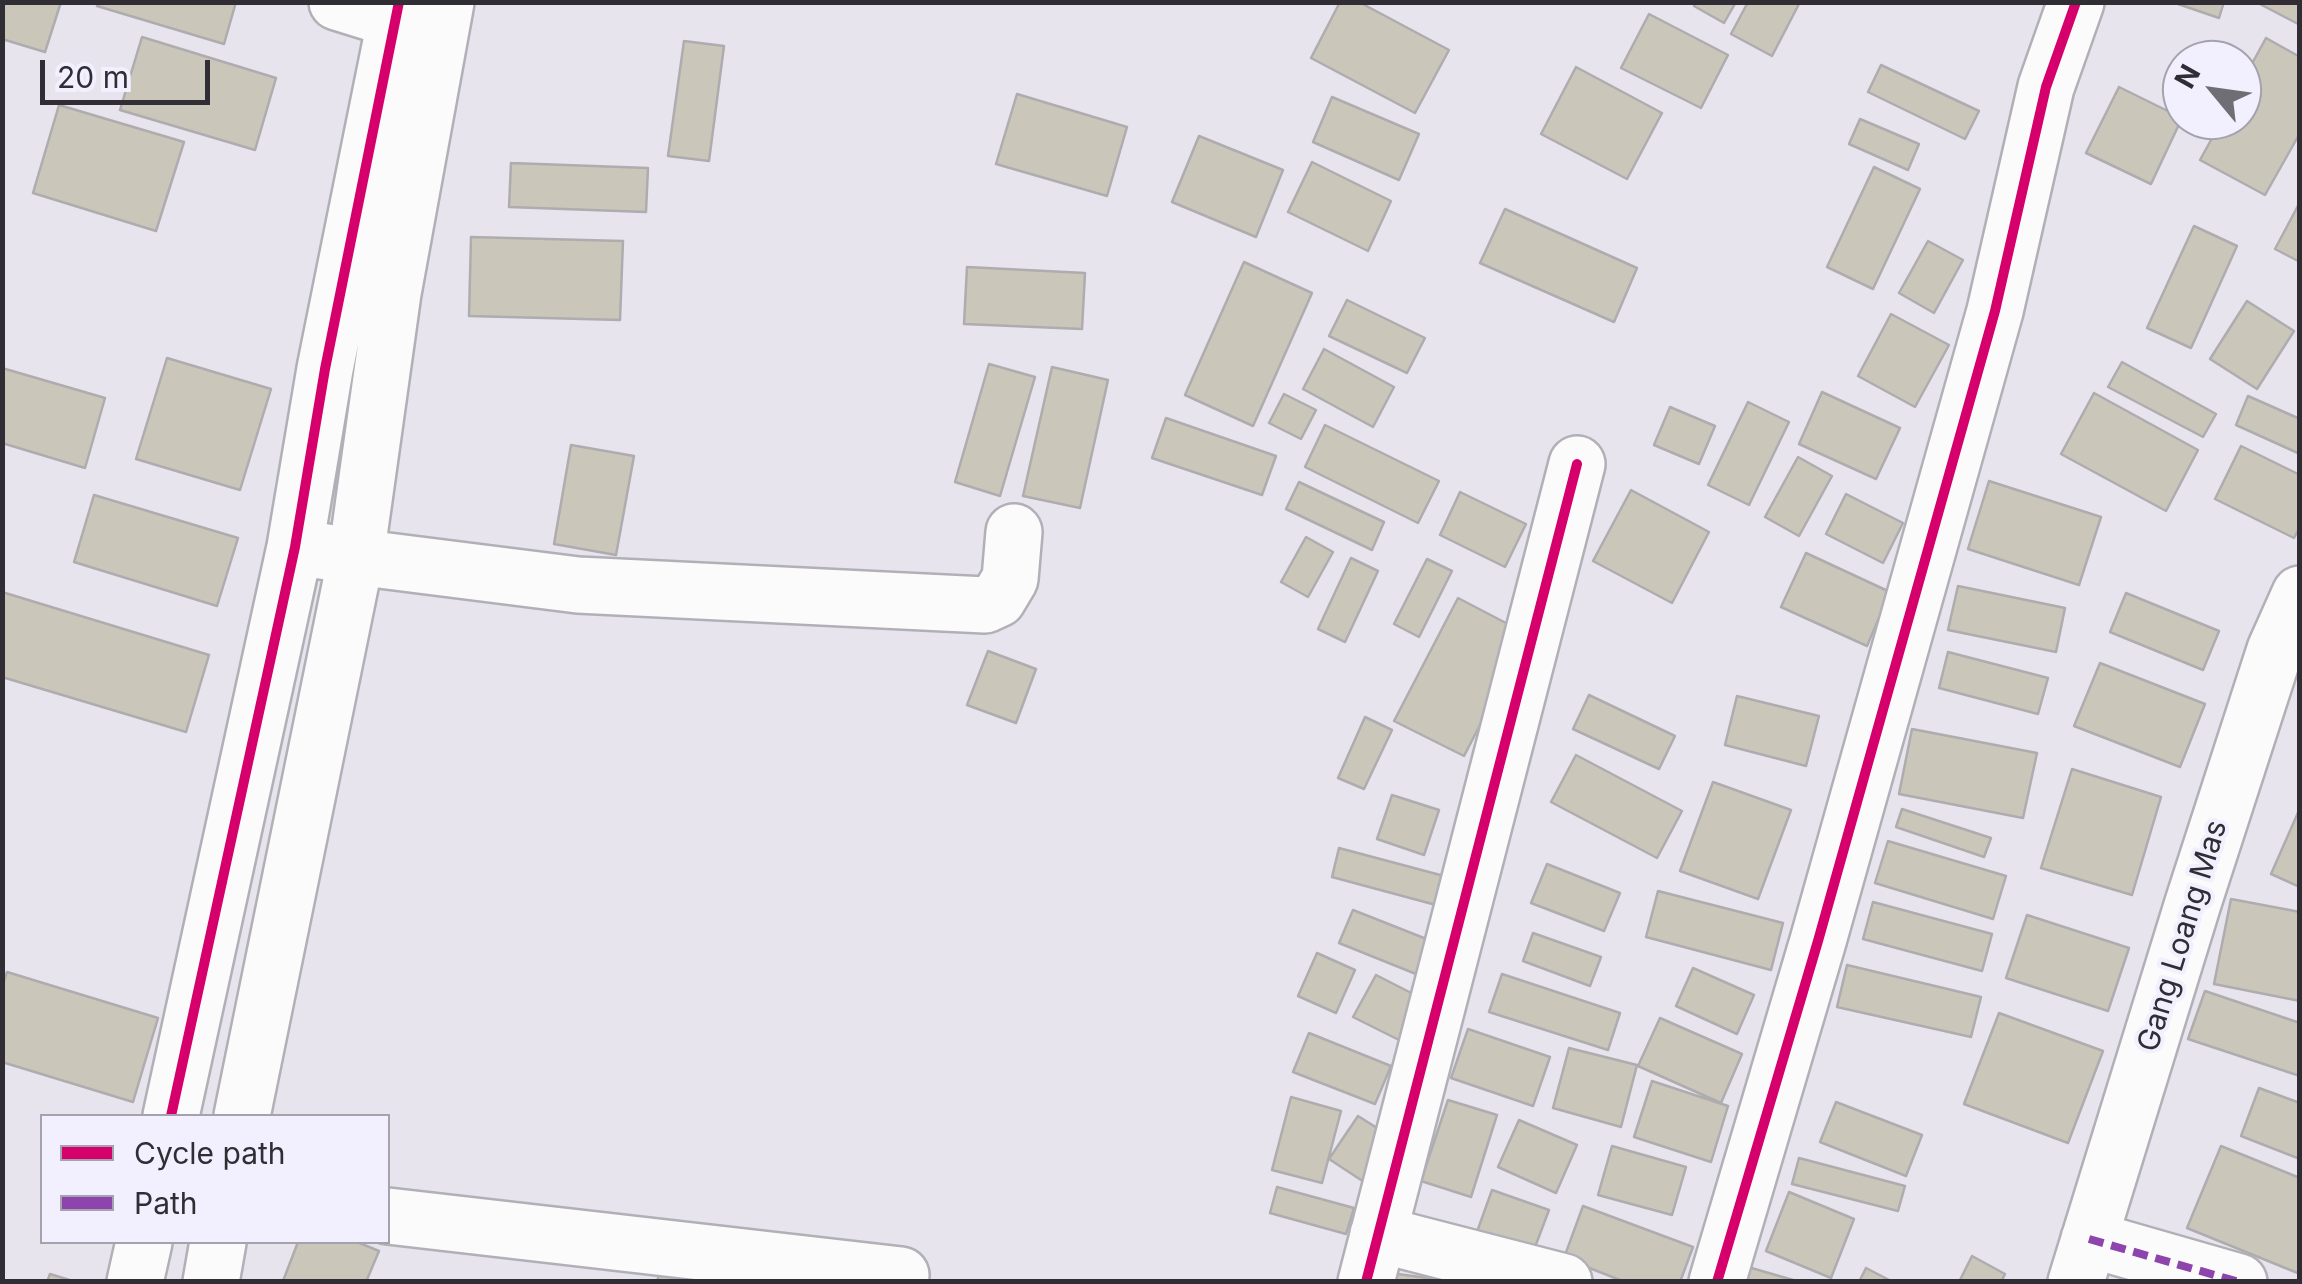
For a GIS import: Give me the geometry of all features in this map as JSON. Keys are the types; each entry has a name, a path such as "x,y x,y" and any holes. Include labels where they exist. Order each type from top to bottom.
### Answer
{"street":[{"path":"242,1114 328,552 325,369 397,11 337,2"},
{"path":"172,1114 328,552 393,293 446,2"},
{"path":"1717,1282 1813,959 1994,311 2046,87 2076,2"},
{"path":"1564,1282 1372,1258 1576,464"},
{"path":"328,552 578,586 985,605 998,599 1010,578 1014,532"},
{"name":"Gang Loang Mas","path":"2083,1260 2274,650 2300,594"},
{"path":"390,1216 901,1275"},
{"path":"135,1282 144,1244"},
{"path":"210,1282 218,1244"},
{"path":"2083,1260 2239,1282"}],"building":[{"path":"3,2 61,2 45,52 2,39"},
{"path":"98,2 236,2 224,44 97,6"},
{"path":"1340,2 1359,2 1449,50 1415,113 1311,58"},
{"path":"1696,2 1736,2 1724,23 1694,6"},
{"path":"1748,2 1800,2 1772,56 1731,34"},
{"path":"2172,2 2224,2 2219,18"},
{"path":"2256,2 2300,2 2300,25"},
{"path":"1649,14 1728,55 1701,108 1621,68"},
{"path":"142,37 276,78 255,150 120,110"},
{"path":"2266,38 2300,57 2300,133 2265,195 2200,160 2211,140 2262,140 2262,45"},
{"path":"684,41 724,46 709,161 668,156"},
{"path":"1881,65 1979,111 1965,139 1868,92"},
{"path":"1576,67 1662,113 1627,179 1541,134"},
{"path":"2119,87 2162,108 2162,140 2172,140 2151,184 2086,153"},
{"path":"1017,94 1127,127 1107,196 996,164"},
{"path":"1332,97 1419,134 1399,180 1313,142"},
{"path":"59,105 184,142 156,231 33,193"},
{"path":"1860,119 1919,144 1908,170 1849,144"},
{"path":"1199,136 1283,170 1256,237 1172,202"},
{"path":"1312,162 1391,201 1368,251 1288,212"},
{"path":"511,163 648,168 646,212 509,207"},
{"path":"1874,167 1920,189 1873,289 1827,267"},
{"path":"2300,202 2300,262 2275,249"},
{"path":"1505,209 1637,268 1614,322 1480,263"},
{"path":"2194,226 2237,246 2191,348 2147,328"},
{"path":"471,237 623,241 620,320 469,316"},
{"path":"1928,241 1963,260 1934,313 1899,293"},
{"path":"1244,262 1312,293 1253,426 1185,395"},
{"path":"967,267 1085,273 1082,329 964,324"},
{"path":"1347,300 1425,338 1407,373 1329,336"},
{"path":"2247,301 2294,331 2257,389 2210,359"},
{"path":"1891,314 1949,345 1915,407 1858,376"},
{"path":"1324,349 1394,387 1373,427 1303,389"},
{"path":"167,358 271,389 240,490 136,459"},
{"path":"2122,362 2216,414 2203,437 2108,387"},
{"path":"989,364 1035,377 1000,496 955,482"},
{"path":"1052,367 1108,380 1080,508 1023,496"},
{"path":"2,368 105,398 85,468 2,443"},
{"path":"1822,392 1900,428 1876,479 1799,444"},
{"path":"2094,393 2198,450 2166,511 2061,454"},
{"path":"1284,394 1316,410 1301,439 1269,423"},
{"path":"2248,396 2300,419 2300,454 2236,425"},
{"path":"1748,402 1789,422 1749,505 1708,485"},
{"path":"1670,407 1715,426 1699,464 1654,445"},
{"path":"1166,418 1276,456 1262,495 1152,458"},
{"path":"1325,425 1439,481 1418,523 1305,467"},
{"path":"571,445 634,456 616,555 554,544"},
{"path":"2241,446 2300,475 2300,527 2294,538 2215,499"},
{"path":"1798,457 1832,476 1799,536 1765,517"},
{"path":"1989,481 2101,517 2079,585 1968,549"},
{"path":"1299,482 1384,522 1372,550 1286,509"},
{"path":"1631,490 1709,532 1672,603 1593,561"},
{"path":"1460,492 1526,524 1505,567 1440,535"},
{"path":"1846,494 1903,523 1883,563 1826,534"},
{"path":"94,495 238,538 217,606 74,562"},
{"path":"1306,537 1333,552 1308,597 1281,582"},
{"path":"1806,553 1890,592 1867,646 1781,607"},
{"path":"1351,558 1378,571 1345,642 1318,629"},
{"path":"1427,559 1452,571 1419,637 1394,624"},
{"path":"1958,586 2065,608 2056,652 1948,630"},
{"path":"2,592 209,655 186,732 2,677"},
{"path":"2126,593 2219,631 2203,670 2110,632"},
{"path":"1458,598 1527,634 1464,756 1394,721"},
{"path":"988,651 1036,669 1016,723 967,705"},
{"path":"1948,652 2048,678 2038,714 1939,688"},
{"path":"2100,663 2205,704 2180,767 2074,726"},
{"path":"1589,695 1675,736 1659,769 1573,729"},
{"path":"1737,696 1819,716 1806,766 1725,745"},
{"path":"1365,717 1392,730 1364,789 1338,778"},
{"path":"1912,729 2037,753 2023,818 1899,794"},
{"path":"1576,755 1682,811 1657,858 1551,802"},
{"path":"2072,769 2161,797 2132,895 2041,868"},
{"path":"1713,782 1791,810 1758,899 1680,871"},
{"path":"1392,795 1439,810 1424,855 1377,839"},
{"path":"2300,808 2300,887 2271,874"},
{"path":"1902,809 1991,838 1984,857 1896,827"},
{"path":"1888,841 2006,876 1993,919 1875,883"},
{"path":"1339,848 1444,876 1436,905 1332,877"},
{"path":"1547,864 1620,893 1604,931 1531,903"},
{"path":"1658,891 1783,923 1771,970 1646,937"},
{"path":"2231,899 2300,912 2300,1001 2214,984"},
{"path":"1873,902 1992,934 1982,971 1863,939"},
{"path":"1353,910 1429,940 1416,974 1339,943"},
{"path":"2027,915 2129,948 2108,1011 2006,978"},
{"path":"1533,933 1601,957 1590,986 1523,961"},
{"path":"1317,953 1355,970 1336,1013 1298,996"},
{"path":"1847,965 1981,997 1971,1037 1837,1007"},
{"path":"1693,968 1754,995 1737,1034 1676,1006"},
{"path":"7,972 158,1018 133,1102 2,1062 2,987"},
{"path":"1502,974 1620,1013 1608,1050 1489,1012"},
{"path":"1376,975 1425,1000 1403,1042 1353,1017"},
{"path":"2205,991 2300,1023 2300,1076 2188,1039"},
{"path":"1999,1013 2103,1051 2068,1143 1964,1104"},
{"path":"1660,1018 1742,1054 1721,1103 1638,1066"},
{"path":"1468,1029 1550,1057 1533,1106 1451,1078"},
{"path":"1309,1033 1391,1066 1375,1104 1293,1072"},
{"path":"1569,1048 1637,1065 1621,1127 1553,1108"},
{"path":"1652,1081 1728,1106 1711,1162 1634,1137"},
{"path":"2259,1088 2300,1103 2300,1159 2241,1136"},
{"path":"1291,1097 1341,1111 1322,1183 1272,1170"},
{"path":"1448,1100 1497,1115 1471,1197 1421,1181"},
{"path":"1836,1102 1922,1135 1906,1176 1820,1142"},
{"path":"1358,1116 1393,1138 1364,1182 1329,1159"},
{"path":"1519,1120 1577,1145 1556,1193 1498,1167"},
{"path":"1612,1146 1686,1167 1672,1215 1598,1195"},
{"path":"2221,1146 2300,1178 2300,1274 2187,1228"},
{"path":"1799,1158 1905,1186 1898,1211 1792,1184"},
{"path":"1277,1187 1354,1208 1346,1234 1270,1213"},
{"path":"1492,1190 1549,1210 1529,1263 1473,1243"},
{"path":"1789,1192 1854,1219 1831,1278 1766,1251"},
{"path":"1583,1206 1693,1247 1680,1282 1625,1282 1564,1258"},
{"path":"297,1244 362,1244 379,1251 366,1282 283,1281"},
{"path":"1972,1256 2005,1274 2001,1282 1959,1282"},
{"path":"663,1259 722,1282 657,1282"},
{"path":"1748,1267 1800,1282 1744,1282"},
{"path":"1866,1268 1893,1282 1859,1282"},
{"path":"1390,1273 1443,1280 1443,1282 1388,1282"},
{"path":"50,1274 76,1282 47,1282"}],"marked path":[{"path":"2089,1239 2239,1282"}],"cycle path":[{"path":"171,1114 295,547 325,369 399,2"},
{"path":"1717,1282 1818,941 1995,311 2046,87 2076,2"},
{"path":"1366,1282 1577,464"}]}
